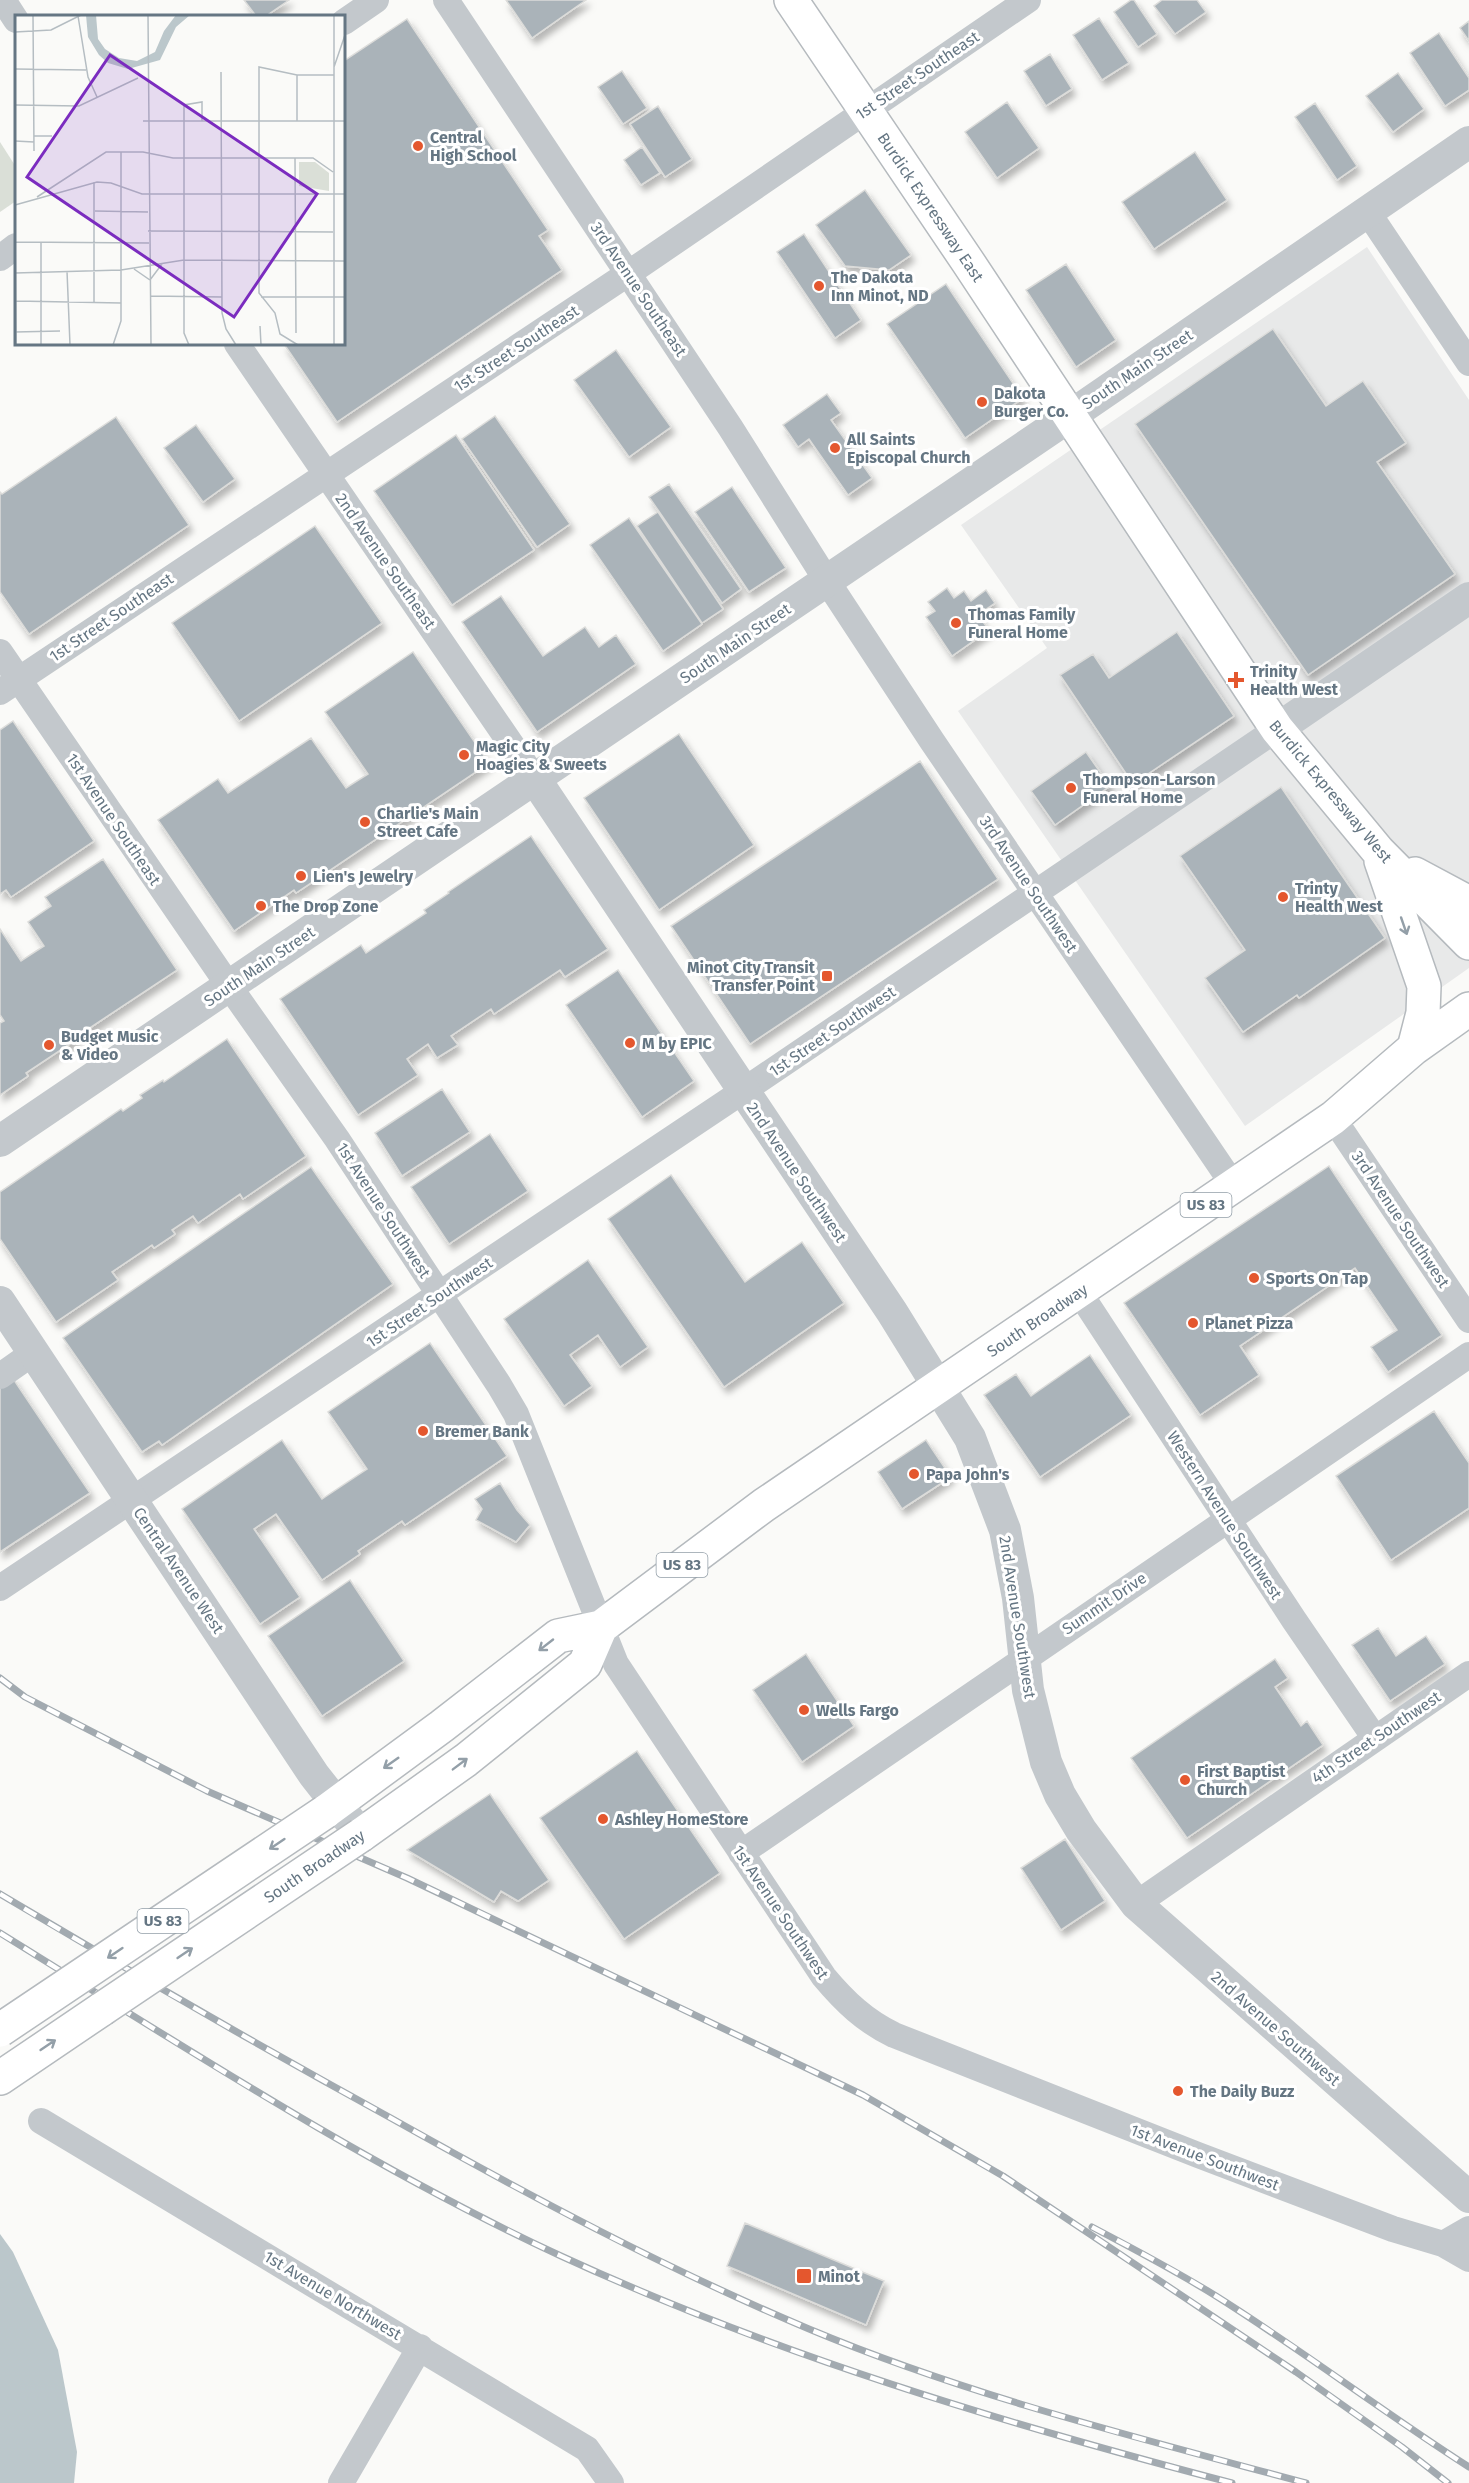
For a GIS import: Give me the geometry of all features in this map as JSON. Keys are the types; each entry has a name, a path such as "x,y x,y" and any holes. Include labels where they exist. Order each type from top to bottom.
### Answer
{"main road":[{"name":"Burdick Expressway East","path":"791,0 1070,416"},
{"name":"Burdick Expressway West","path":"1070,416 1277,729 1378,851 1469,943"},
{"path":"1378,851 1428,882 1469,903"},
{"path":"1378,851 1424,986 1422,1013 1414,1048"},
{"name":"South Broadway","path":"0,2030 330,1808 442,1726 558,1636 601,1627 738,1524 1333,1118 1414,1048 1469,1009"},
{"name":"South Broadway","path":"0,2078 361,1835 466,1760 585,1664 601,1627"}],"street":[{"path":"3,0 15,18"},
{"path":"345,21 376,0"},
{"name":"3rd Avenue Southeast","path":"446,0 730,427 827,581"},
{"name":"1st Street Southeast","path":"9,685 629,273 1028,0"},
{"name":"South Main Street","path":"0,1141 1070,416 1469,142"},
{"path":"1367,211 1469,363"},
{"path":"0,258 15,247"},
{"name":"2nd Avenue Southeast","path":"238,345 535,779"},
{"name":"3rd Avenue Southwest","path":"827,581 932,741 1234,1186"},
{"name":"1st Street Southwest","path":"0,1588 743,1091 1469,598"},
{"name":"1st Avenue Southeast","path":"0,652 9,685 229,986"},
{"name":"2nd Avenue Southwest","path":"535,779 892,1312 970,1438 1005,1530 1018,1598 1028,1690 1046,1762 1060,1795 1081,1830 1136,1904 1469,2197"},
{"name":"1st Avenue Southwest","path":"229,986 337,1139 516,1414 616,1664 824,1977 856,2013 876,2026 1209,2159 1393,2229 1443,2244 1469,2259"},
{"name":"3rd Avenue Southwest","path":"1333,1118 1469,1320"},
{"name":"Western Avenue Southwest","path":"1079,1292 1374,1737"},
{"name":"Central Avenue West","path":"0,1302 133,1501 330,1808 361,1835"},
{"path":"0,1376 33,1353"},
{"name":"Summit Drive","path":"741,1853 1469,1355"},
{"name":"4th Street Southwest","path":"1136,1904 1374,1737 1469,1674"},
{"name":"1st Avenue Northwest","path":"41,2121 588,2449 611,2483"},
{"path":"1443,2244 1469,2229"},
{"path":"341,2483 420,2347"}],"shaded area":[{"path":"0,142 15,165 15,202 0,212"},
{"name":"Trinity Health West","path":"1367,247 1469,400 1469,968 1245,1126 958,711 1047,648 961,525"},
{"path":"0,2234 13,2252 58,2350 77,2452 74,2483 0,2483"}],"building":[{"path":"244,0 289,0 267,15 255,15"},
{"path":"506,0 586,0 532,38"},
{"path":"1134,0 1157,34 1138,47 1114,12"},
{"path":"1162,0 1197,0 1206,12 1175,34 1154,6"},
{"path":"1099,18 1129,63 1102,80 1073,35"},
{"name":"Central High School","path":"407,19 548,230 539,236 562,270 337,422 285,345 345,345 345,60"},
{"path":"1469,21 1469,41 1460,28"},
{"path":"1439,33 1469,78 1469,90 1445,106 1410,53"},
{"path":"1050,54 1072,89 1046,106 1024,71"},
{"path":"622,71 647,108 623,124 598,87"},
{"path":"1398,73 1424,109 1393,132 1366,96"},
{"path":"1007,102 1039,148 997,178 965,132"},
{"path":"1315,103 1357,166 1337,180 1295,117"},
{"path":"658,106 692,159 665,177 630,124"},
{"path":"642,147 660,173 641,185 624,160"},
{"path":"1195,152 1227,200 1154,249 1122,202"},
{"path":"865,190 911,255 889,270 845,266 816,225"},
{"name":"The Dakota Inn Minot, ND","path":"804,234 861,320 835,338 777,252"},
{"path":"1066,264 1116,340 1076,367 1026,290"},
{"path":"946,284 1023,398 965,438 887,324"},
{"path":"1273,329 1326,406 1363,381 1406,443 1377,462 1455,574 1308,675 1135,424"},
{"path":"616,350 671,427 629,457 574,380"},
{"path":"827,394 841,413 831,420 872,478 848,495 809,439 798,447 783,425"},
{"path":"495,416 570,524 537,547 462,439"},
{"path":"116,417 189,525 29,634 0,592 0,492 2,494"},
{"path":"196,425 235,479 203,502 164,448"},
{"path":"456,435 534,550 452,605 374,491"},
{"path":"669,484 741,589 722,603 649,497"},
{"path":"732,487 786,568 749,592 695,512"},
{"path":"658,512 723,609 702,623 637,526"},
{"path":"629,518 702,624 663,651 590,545"},
{"path":"315,526 382,623 239,721 172,623"},
{"path":"947,588 954,598 964,591 971,601 986,590 995,603 978,615 989,630 952,656 926,617 935,611 928,602"},
{"path":"501,596 543,656 585,627 599,647 616,635 636,664 537,732 462,622"},
{"path":"1177,632 1234,716 1133,784 1060,675 1093,654 1109,678"},
{"path":"413,652 489,763 296,893 294,890 234,931 158,820 218,779 228,793 311,738 346,788 368,774 325,712"},
{"path":"13,721 94,841 11,897 6,890 0,894 0,730"},
{"path":"679,734 754,845 659,910 584,798"},
{"name":"Thompson-Larson Funeral Home","path":"1086,752 1110,786 1055,825 1031,791"},
{"path":"920,761 998,879 750,1044 671,926"},
{"name":"Trinty Health West","path":"1281,787 1385,938 1299,998 1297,995 1243,1032 1205,978 1245,950 1180,856"},
{"path":"531,836 608,949 565,977 560,970 494,1014 491,1009 451,1036 458,1045 437,1058 428,1044 407,1059 418,1075 358,1115 280,999 361,945 366,953 426,913 424,910 448,892"},
{"path":"103,859 177,970 76,1037 77,1039 26,1073 28,1076 0,1095 0,1023 4,1021 0,1015 0,929 21,961 44,946 28,922 51,906 45,897"},
{"name":"M by EPIC","path":"618,970 694,1081 642,1117 566,1005"},
{"path":"227,1039 306,1156 243,1199 240,1194 198,1223 193,1216 172,1230 175,1234 154,1248 152,1245 112,1272 118,1280 56,1322 0,1239 0,1192 121,1109 123,1111 142,1098 140,1095 163,1080 164,1082"},
{"path":"442,1089 470,1132 402,1176 375,1133"},
{"path":"490,1134 528,1191 449,1244 411,1187"},
{"path":"1329,1166 1442,1335 1388,1372 1371,1347 1397,1330 1355,1268 1240,1346 1259,1375 1200,1415 1124,1303"},
{"path":"311,1167 393,1284 162,1445 159,1441 142,1452 63,1338"},
{"path":"671,1175 745,1282 802,1242 844,1303 724,1387 608,1219"},
{"path":"588,1260 648,1347 620,1367 598,1335 570,1355 592,1386 564,1406 504,1319"},
{"path":"430,1343 507,1456 405,1525 402,1521 358,1551 360,1554 322,1580 276,1514 254,1529 300,1597 260,1624 182,1509 282,1440 322,1499 367,1469 328,1412"},
{"path":"1090,1355 1131,1415 1040,1477 984,1395 1016,1374 1031,1396"},
{"path":"12,1377 90,1493 0,1552 0,1385"},
{"path":"1434,1411 1469,1463 1469,1508 1391,1560 1336,1476"},
{"name":"Papa John's","path":"926,1440 951,1477 902,1509 878,1472"},
{"path":"500,1483 517,1510 530,1525 516,1542 476,1520 482,1509 475,1499"},
{"path":"350,1580 404,1661 322,1716 268,1636"},
{"path":"1378,1628 1396,1656 1426,1636 1445,1664 1390,1701 1352,1645"},
{"path":"806,1654 854,1726 802,1762 753,1690"},
{"path":"1275,1659 1288,1678 1275,1687 1301,1726 1307,1721 1323,1745 1187,1838 1131,1758"},
{"path":"637,1751 720,1873 624,1939 540,1818"},
{"path":"490,1794 549,1880 518,1901 501,1891 494,1902 407,1850"},
{"path":"1065,1839 1105,1901 1061,1930 1021,1868"},
{"path":"745,2223 884,2281 866,2325 727,2266"}],"railway":[{"path":"0,1678 25,1697 207,1791 407,1878 863,2095 1003,2176 1296,2372 1402,2447 1448,2483"},
{"path":"0,1894 242,2035 492,2174 596,2229 755,2306 869,2353 993,2395 1306,2483"},
{"path":"0,1933 206,2061 346,2144 488,2221 561,2256 642,2292 807,2356 976,2411 1232,2483"},
{"path":"1092,2227 1216,2296 1469,2467"}],"place":[{"name":"Central High School","path":"418,146"},
{"name":"The Dakota Inn Minot, ND","path":"819,286"},
{"name":"Dakota Burger Co.","path":"982,402"},
{"name":"All Saints Episcopal Church","path":"835,448"},
{"name":"Thomas Family Funeral Home","path":"956,623"},
{"name":"Trinity Health West","path":"1236,680"},
{"name":"Magic City Hoagies & Sweets","path":"464,755"},
{"name":"Thompson-Larson Funeral Home","path":"1071,788"},
{"name":"Charlie's Main Street Cafe","path":"365,822"},
{"name":"Lien's Jewelry","path":"301,876"},
{"name":"Trinty Health West","path":"1283,897"},
{"name":"The Drop Zone","path":"261,906"},
{"name":"Minot City Transit Transfer Point","path":"827,976"},
{"name":"M by EPIC","path":"630,1043"},
{"name":"Budget Music & Video","path":"49,1045"},
{"name":"Sports On Tap","path":"1254,1278"},
{"name":"Planet Pizza","path":"1193,1323"},
{"name":"Bremer Bank","path":"423,1431"},
{"name":"Papa John's","path":"914,1474"},
{"name":"Wells Fargo","path":"804,1710"},
{"name":"First Baptist Church","path":"1185,1780"},
{"name":"Ashley HomeStore","path":"603,1819"},
{"name":"The Daily Buzz","path":"1178,2091"},
{"name":"Minot","path":"804,2276"}]}
